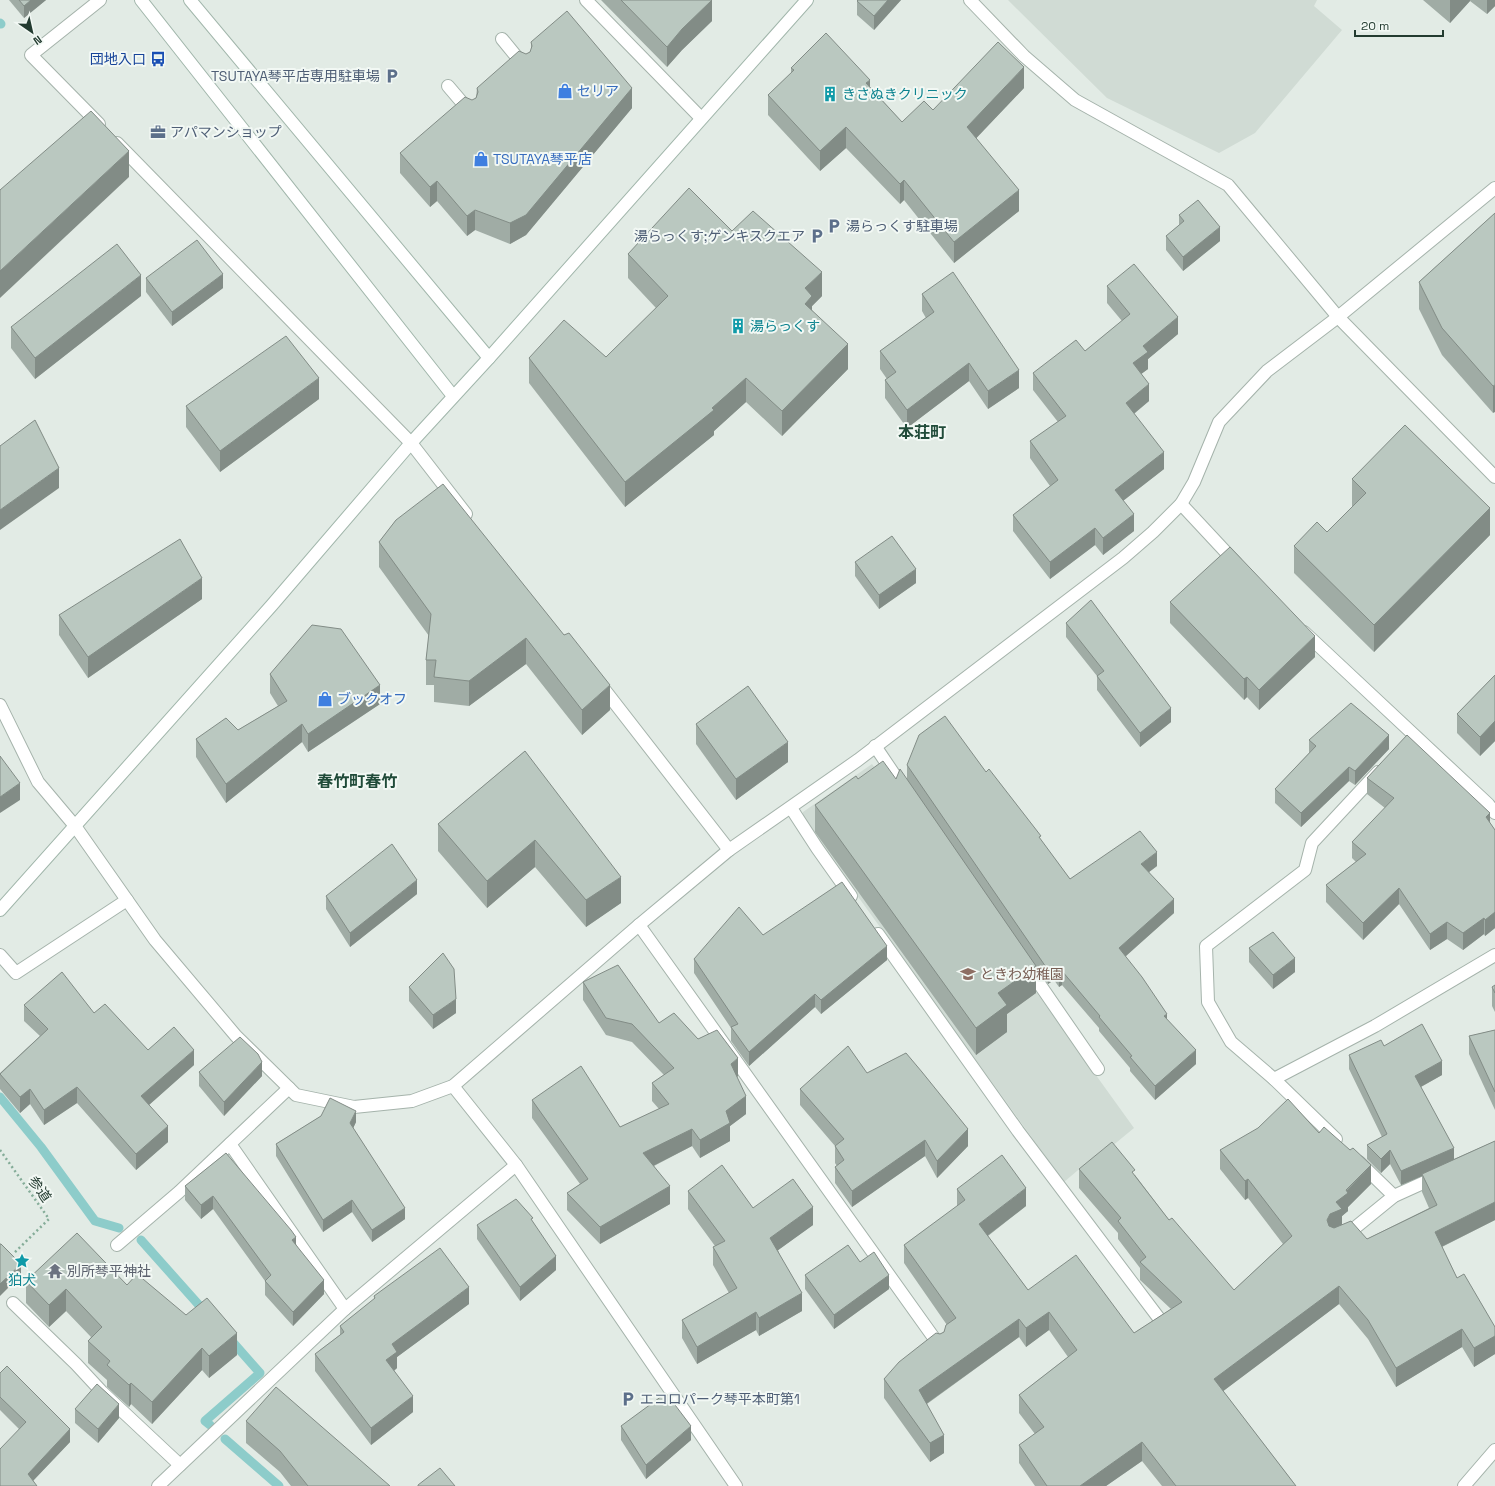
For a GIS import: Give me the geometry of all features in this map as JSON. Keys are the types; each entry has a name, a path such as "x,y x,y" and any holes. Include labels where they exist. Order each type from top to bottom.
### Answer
{"street":[{"path":"100,0 31,55 412,443 472,520"},
{"path":"141,0 453,396"},
{"path":"190,0 489,358"},
{"path":"586,0 701,118"},
{"path":"0,910 145,746 272,606 453,396 489,358 807,0"},
{"path":"970,0 1024,56 1075,100 1228,185 1338,317 1495,477"},
{"path":"502,39 525,66"},
{"path":"448,86 471,113"},
{"path":"0,705 38,782 75,826 156,940 236,1036 296,1095 354,1107 412,1101 453,1086 639,925 729,850 791,808 875,746 1123,558 1153,532 1180,504 1194,482 1219,422 1267,371 1338,317 1495,188"},
{"path":"1180,504 1246,574"},
{"path":"1296,625 1410,737 1488,804 1495,813"},
{"path":"593,676 729,850"},
{"path":"875,746 915,804"},
{"path":"1386,763 1312,843 1305,870 1206,946 1208,1002 1231,1042 1274,1079 1394,1196"},
{"path":"791,808 858,906"},
{"path":"0,955 16,973 127,900"},
{"path":"639,925 939,1345"},
{"path":"872,925 1018,1131 1158,1317"},
{"path":"1274,1079 1375,1026 1495,954"},
{"path":"1022,959 1098,1069"},
{"path":"453,1086 516,1165 732,1484"},
{"path":"117,1245 179,1192 289,1088"},
{"path":"230,1144 345,1309"},
{"path":"158,1486 345,1309 516,1165"},
{"path":"1334,1239 1351,1231 1394,1196 1444,1174"},
{"path":"13,1303 76,1364 102,1392 180,1465"},
{"path":"1464,1486 1495,1450"}],"path":[{"name":"参道","path":"0,1150 49,1219 13,1254"}],"shaded area":[{"path":"1008,0 1317,0 1314,6 1342,30 1255,133 1219,153 1107,98"},
{"name":"ときわ幼稚園","path":"872,764 1134,1128 1111,1147 1104,1148 1064,1182 802,819 803,812"}],"building":[{"path":"19,0 31,0 24,6"},
{"path":"621,0 712,0 682,29 667,47"},
{"path":"888,0 874,16 857,1"},
{"path":"567,11 632,88 526,215 510,223 475,210 467,216 437,181 430,187 400,153 465,97 472,100 476,98 478,92 477,88 519,51 526,54 530,52 532,46 531,42"},
{"path":"826,33 870,80 866,83 902,122 924,101 933,110 998,42 1024,67 967,127 1019,190 954,242 904,180 900,184 846,127 820,151 768,95 794,70 791,68"},
{"path":"91,111 129,151 0,271 0,190"},
{"path":"689,188 732,231 753,211 822,272 805,288 812,296 805,304 848,344 782,411 746,378 712,408 714,410 625,482 529,358 564,320 606,357 668,296 628,254"},
{"path":"1198,200 1220,227 1183,257 1166,236 1184,221 1179,215"},
{"path":"1495,213 1495,385 1493,386 1442,328 1419,282"},
{"path":"197,240 223,274 172,312 146,278"},
{"path":"117,244 141,275 35,358 11,327"},
{"path":"1134,264 1178,317 1143,346 1148,352 1133,363 1149,384 1126,403 1164,452 1115,490 1134,514 1103,538 1095,528 1050,562 1013,515 1058,480 1030,441 1066,416 1033,373 1076,340 1085,351 1130,314 1107,286"},
{"path":"953,272 1019,370 988,391 969,363 907,410 885,380 896,372 880,351 934,312 922,294"},
{"path":"286,336 319,378 220,451 186,406"},
{"path":"35,420 59,468 0,510 0,446"},
{"path":"1405,425 1490,508 1374,625 1294,546 1317,522 1327,532 1366,493 1352,479"},
{"path":"443,484 564,635 569,633 610,685 582,710 526,638 469,681 434,677 436,660 426,660 431,614 379,542 396,520"},
{"path":"892,536 916,569 879,595 855,562"},
{"path":"180,539 202,578 88,657 59,615"},
{"path":"1230,547 1315,636 1259,690 1247,677 1244,679 1170,602"},
{"path":"1091,600 1171,708 1140,733 1097,676 1104,671 1066,623"},
{"path":"312,625 341,629 380,685 308,734 302,724 226,784 196,739 226,718 238,730 287,701 270,674"},
{"path":"1495,675 1495,721 1480,737 1457,714"},
{"path":"748,686 788,742 736,779 696,724"},
{"path":"1351,703 1389,735 1355,771 1349,767 1301,813 1275,789 1316,746 1309,740"},
{"path":"945,716 986,772 989,769 1041,836 1039,837 1070,879 1140,831 1157,852 1141,864 1174,899 1119,948 1142,977 1167,1014 1164,1016 1196,1050 1155,1086 1130,1057 1132,1056 1099,1017 1100,1016 1062,971 1059,973 1054,966 1048,970 907,765 919,735"},
{"path":"1407,735 1490,813 1486,817 1495,830 1495,912 1485,920 1484,918 1463,933 1447,922 1430,934 1399,888 1363,923 1326,885 1366,854 1352,842 1394,798 1367,778"},
{"path":"525,751 621,877 586,900 535,840 487,881 438,824"},
{"path":"0,756 20,783 0,797"},
{"path":"883,761 896,779 900,769 1036,966 998,993 1007,1005 976,1028 815,805 856,776 858,779"},
{"path":"392,844 417,880 350,933 326,896"},
{"path":"842,882 887,946 821,1000 815,994 749,1052 731,1027 738,1024 694,959 739,907 763,935"},
{"path":"1273,932 1295,958 1273,975 1249,948"},
{"path":"443,953 454,969 456,999 433,1015 409,987"},
{"path":"618,965 659,1023 674,1013 698,1039 717,1030 738,1058 731,1064 746,1096 726,1111 730,1123 700,1140 692,1129 643,1153 670,1186 600,1227 567,1193 588,1179 532,1100 581,1066 620,1127 669,1104 652,1083 674,1068 632,1024 606,1018 583,982"},
{"path":"62,972 94,1013 105,1004 148,1050 174,1027 194,1050 141,1096 168,1126 136,1154 77,1087 44,1110 30,1089 20,1097 0,1074 48,1029 24,1005"},
{"path":"1495,985 1495,993 1492,987"},
{"path":"1422,1024 1442,1061 1415,1076 1454,1148 1401,1171 1390,1150 1381,1159 1367,1145 1387,1134 1349,1055 1381,1040 1384,1046"},
{"path":"1495,1030 1495,1092 1469,1036"},
{"path":"240,1037 258,1054 262,1062 224,1102 199,1072"},
{"path":"848,1046 867,1073 906,1053 968,1129 937,1161 925,1140 852,1191 835,1167 844,1160 835,1146 844,1139 800,1089"},
{"path":"330,1098 356,1111 350,1123 405,1208 372,1230 352,1200 323,1220 276,1144 321,1116"},
{"path":"1288,1099 1319,1133 1324,1127 1350,1150 1353,1148 1371,1165 1346,1190 1348,1193 1336,1202 1342,1209 1330,1214 1327,1220 1329,1226 1334,1228 1351,1221 1367,1239 1437,1205 1422,1174 1495,1141 1495,1202 1435,1232 1457,1278 1464,1274 1495,1327 1495,1336 1474,1348 1462,1329 1396,1368 1368,1320 1339,1286 1214,1379 1296,1486 1176,1486 1142,1442 1080,1486 1047,1486 1019,1445 1044,1427 1019,1395 1077,1350 1049,1312 1026,1328 1019,1319 919,1390 944,1435 930,1443 884,1379 899,1362 936,1333 940,1334 944,1332 946,1325 956,1318 904,1245 965,1200 957,1189 1002,1155 1026,1188 979,1224 1028,1290 1076,1255 1134,1333 1182,1302 1140,1262 1146,1257 1118,1221 1121,1218 1079,1169 1112,1142 1135,1170 1132,1172 1169,1220 1172,1218 1234,1290 1292,1236 1248,1179 1245,1181 1220,1150 1258,1128"},
{"path":"226,1153 291,1230 296,1237 292,1240 324,1280 293,1312 265,1281 271,1275 213,1196 201,1205 185,1186"},
{"path":"722,1165 753,1208 793,1179 813,1207 770,1238 802,1293 759,1318 756,1312 697,1347 682,1320 737,1288 713,1247 725,1241 688,1191"},
{"path":"516,1199 533,1218 531,1219 556,1256 520,1287 477,1225"},
{"path":"77,1233 127,1285 137,1274 186,1315 207,1298 237,1333 209,1356 202,1348 152,1402 131,1383 129,1385 107,1365 110,1361 88,1341 102,1327 66,1289 49,1305 26,1281"},
{"path":"0,1244 21,1264 0,1284"},
{"path":"848,1245 860,1262 874,1252 889,1275 834,1315 805,1275"},
{"path":"440,1248 469,1287 392,1344 397,1352 386,1360 413,1396 371,1428 315,1354 344,1332 340,1326 375,1298 374,1296"},
{"path":"7,1366 70,1429 28,1474 37,1486 0,1486 0,1449 26,1422 0,1397 0,1373"},
{"path":"97,1384 119,1404 98,1429 75,1409"},
{"path":"276,1387 390,1486 308,1486 280,1451 246,1421"},
{"path":"666,1393 691,1426 646,1465 621,1426"},
{"path":"440,1468 455,1486 418,1486 418,1485"}],"waterway":[{"path":"0,1097 41,1147 95,1221 119,1228"},
{"path":"141,1240 206,1313"},
{"path":"210,1425 205,1421 260,1373 230,1339"},
{"path":"225,1439 279,1486"}],"place":[{"name":"団地入口","path":"158,59"},
{"name":"TSUTAYA琴平店専用駐車場","path":"392,76"},
{"name":"セリア","path":"565,91"},
{"name":"きさぬきクリニック","path":"830,94"},
{"name":"アパマンショップ","path":"158,132"},
{"name":"TSUTAYA琴平店","path":"481,159"},
{"name":"湯らっくす駐車場","path":"834,226"},
{"name":"湯らっくす;ゲンキスクエア","path":"817,236"},
{"name":"湯らっくす","path":"738,326"},
{"name":"ブックオフ","path":"325,699"},
{"name":"ときわ幼稚園","path":"968,974"},
{"name":"狛犬","path":"22,1261"},
{"name":"別所琴平神社","path":"55,1271"},
{"name":"エコロパーク琴平本町第1","path":"628,1399"}],"district":[{"name":"本荘町","path":"922,432"},
{"name":"春竹町春竹","path":"357,781"}]}
